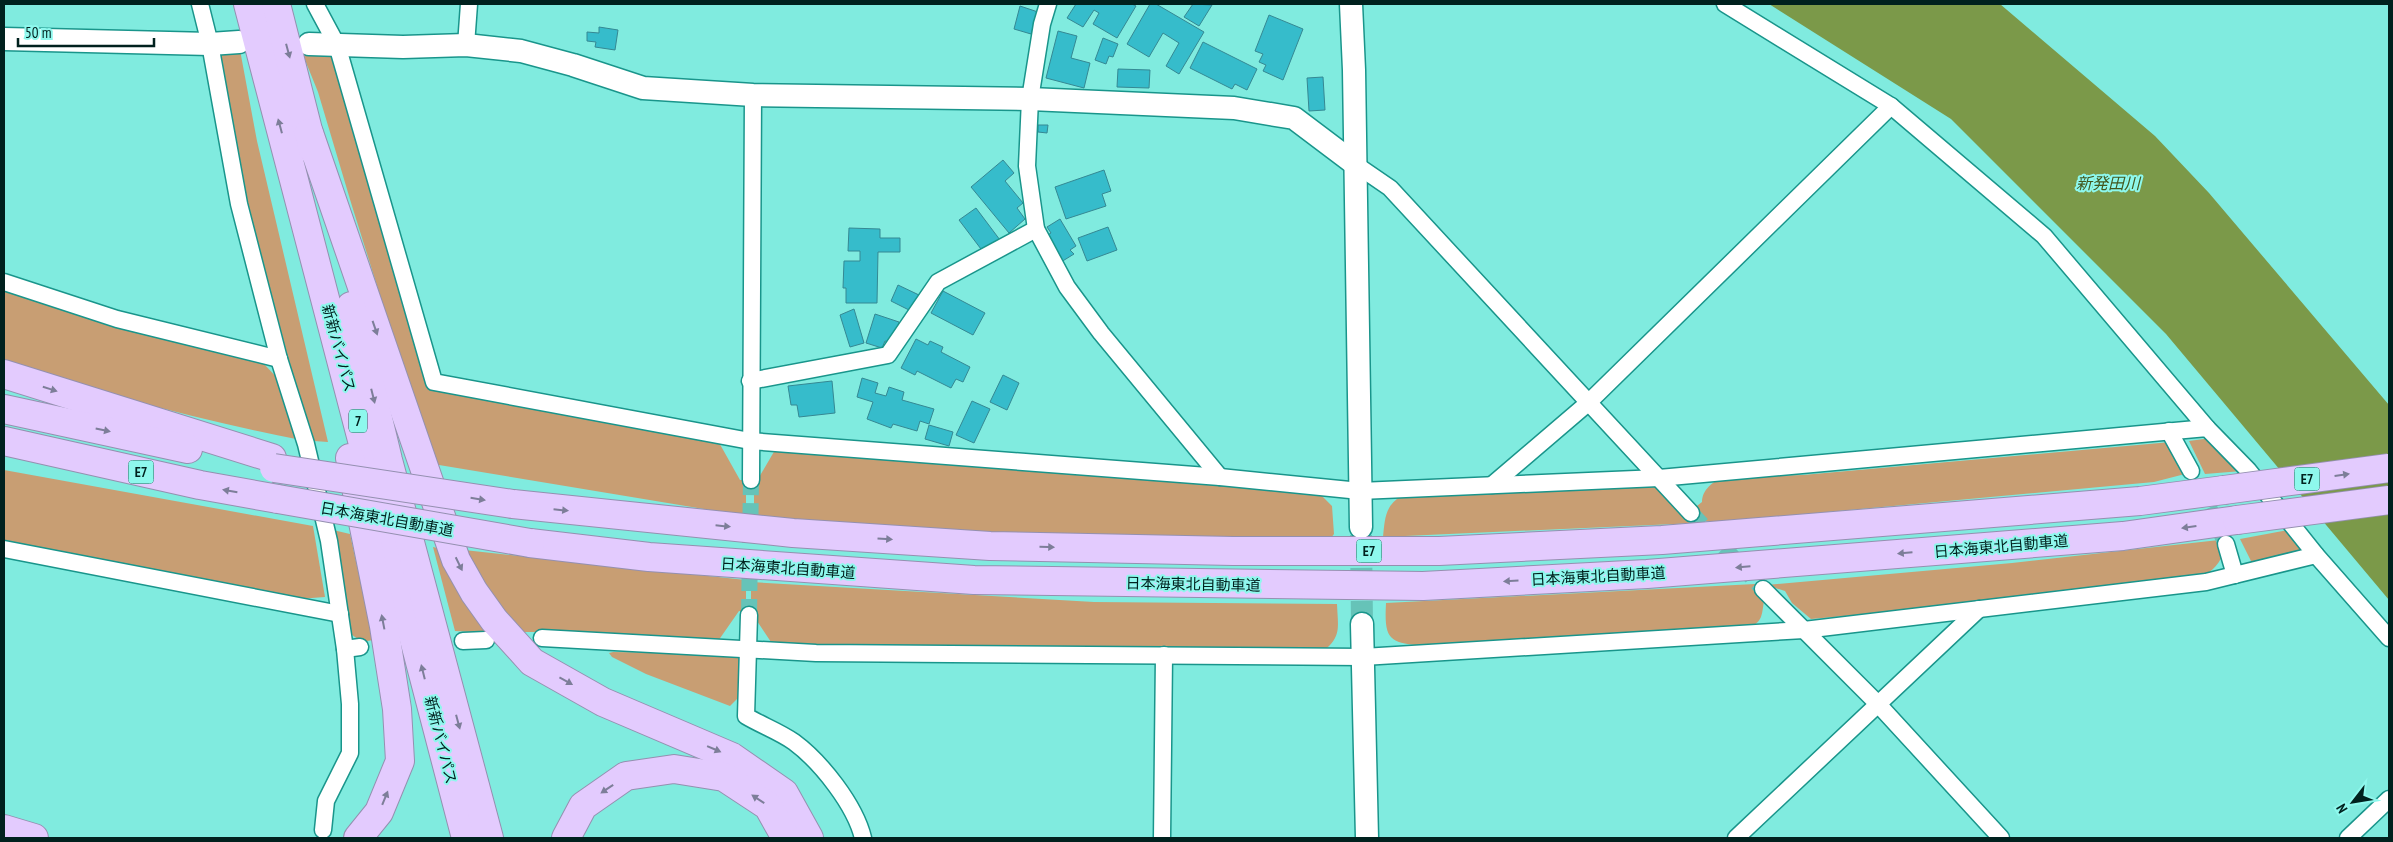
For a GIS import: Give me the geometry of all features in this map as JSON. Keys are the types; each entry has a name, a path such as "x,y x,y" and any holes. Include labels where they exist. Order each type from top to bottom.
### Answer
{"highway":[{"name":"新新バイパス","path":"248,4 466,838"},
{"name":"新新バイパス","path":"276,4 388,460 488,838"},
{"path":"309,133 456,560 489,613 532,662 603,702 740,762 784,793 809,838"},
{"path":"289,160 290,220 349,454 384,626 397,709 400,760 379,812 358,838"},
{"path":"4,374 273,463"},
{"name":"E7","path":"4,409 344,477 513,504 793,534 990,546 1243,551 1439,551 1662,540 2140,501 2389,468"},
{"name":"日本海東北自動車道","path":"4,441 200,485 530,543 649,557 974,580 1422,586 1696,570 2123,536 2232,532 2389,500"},
{"path":"4,457 200,485"},
{"path":"566,838 583,806 626,776 674,769 724,777 768,806 786,838"},
{"path":"4,829 35,838"}],"street":[{"path":"200,4 210,44 239,204 279,359 309,454 329,541 340,614 353,648 350,753 326,801 323,830"},
{"path":"315,4 337,45 434,382 750,442 1220,477 1360,491 1659,478 2207,428"},
{"path":"466,45 470,4"},
{"path":"1048,4 1042,24 1030,99 1027,166 1036,229 1067,287 1107,340 1220,477"},
{"path":"1351,4 1361,527"},
{"path":"1725,4 1891,106 2044,236 2207,428 2248,470 2316,555 2389,638"},
{"path":"4,39 210,44 239,42"},
{"path":"309,44 466,45 521,51 573,65 644,88 753,95 1030,99 1234,108 1294,118 1390,188 1691,513"},
{"path":"751,480 750,381 753,95"},
{"path":"1492,485 1588,403 1891,106"},
{"path":"750,381 888,355 938,282 1036,229"},
{"path":"4,282 117,319 279,359"},
{"path":"2169,431 2192,471"},
{"path":"2232,532 2235,575"},
{"path":"4,549 340,614"},
{"path":"542,638 816,652 1363,656 1804,630 2206,582 2316,555"},
{"path":"1763,589 1877,703 2001,838"},
{"path":"1736,838 1877,703 1980,609"},
{"path":"749,614 746,716 794,742 829,776 859,824 862,838"},
{"path":"1362,624 1367,838"},
{"path":"463,642 486,640"},
{"path":"1162,838 1164,655"},
{"path":"2348,838 2389,799"}],"shaded area":[{"path":"223,47 240,50 257,141 328,442 314,441 253,250 216,57"},
{"path":"330,51 430,389 717,439 740,480 746,480 746,516 433,464 318,92 303,55"},
{"path":"4,291 264,364 282,383 301,440 151,406 4,362"},
{"path":"2211,438 2242,471 2205,474 2189,441"},
{"path":"2171,442 2185,474 2154,482 1719,522 1703,521 1693,509 1702,502 1702,498 1709,486 1724,477 1803,475"},
{"path":"775,450 1180,478 1321,495 1332,506 1334,534 1331,538 970,533 826,523 754,515 754,479 758,479"},
{"path":"4,470 313,526 325,597 298,599 4,540"},
{"path":"1660,487 1679,512 1686,510 1697,523 1383,537 1385,518 1389,508 1403,495"},
{"path":"2293,529 2303,550 2254,567 2240,539"},
{"path":"333,530 350,534 373,640 362,642 348,632"},
{"path":"2219,540 2225,549 2221,558 2213,569 2200,577 1944,607 1811,619 1792,603 1785,591 1766,585 2012,563"},
{"path":"433,547 441,549 490,633 455,631"},
{"path":"464,550 746,580 746,612 739,611 716,644 549,632 520,632 510,625"},
{"path":"751,582 1094,602 1337,604 1338,626 1336,637 1321,653 773,645 757,621 757,611 751,612"},
{"path":"1755,584 1768,597 1764,601 1759,620 1754,625 1749,626 1424,646 1396,641 1391,637 1386,625 1386,603"},
{"path":"609,653 735,654 739,659 740,696 730,706 646,674 612,657"}],"water":[{"name":"新発田川","path":"1769,4 2000,4 2155,136 2209,193 2389,405 2389,600 2166,334 1951,119"}],"building":[{"path":"1076,4 1132,4 1136,6 1117,38 1093,24 1099,13 1094,10 1083,27 1067,18"},
{"path":"1150,4 1156,4 1204,32 1179,74 1166,66 1179,43 1163,33 1149,57 1127,44"},
{"path":"1193,4 1212,5 1199,26 1184,17"},
{"path":"1020,6 1038,12 1031,34 1014,29"},
{"path":"1269,15 1303,29 1283,80 1263,71 1266,65 1259,62 1263,54 1255,51"},
{"path":"599,27 618,30 615,50 595,47 596,42 587,41 587,32 599,33"},
{"path":"1058,31 1077,36 1071,58 1090,63 1084,88 1046,78"},
{"path":"1103,38 1118,44 1113,57 1109,56 1106,64 1095,60"},
{"path":"1203,42 1257,69 1247,90 1235,84 1232,89 1190,68"},
{"path":"1118,69 1150,70 1149,88 1117,87"},
{"path":"1323,77 1325,110 1309,111 1307,78"},
{"path":"1038,125 1048,125 1047,133 1038,132"},
{"path":"1003,160 1014,173 1005,181 1023,203 1017,208 1025,219 1009,233 971,187"},
{"path":"1104,170 1111,191 1102,194 1106,206 1066,219 1055,187"},
{"path":"976,208 1000,240 984,253 959,220"},
{"path":"1060,219 1076,246 1070,250 1074,254 1061,262 1046,236 1051,233 1047,227"},
{"path":"1108,227 1117,250 1087,261 1078,238"},
{"path":"849,228 880,229 880,238 900,238 900,252 878,252 877,303 846,303 846,288 843,288 844,261 860,261 860,251 848,251"},
{"path":"898,285 919,295 911,311 891,301"},
{"path":"943,291 985,313 973,335 931,313"},
{"path":"854,309 864,343 850,347 840,315"},
{"path":"875,314 899,322 893,343 885,341 882,348 866,343"},
{"path":"916,339 928,345 930,341 943,347 941,352 970,367 963,382 956,379 951,388 917,371 915,375 901,368"},
{"path":"1003,375 1019,383 1007,410 990,402"},
{"path":"862,378 878,383 875,393 886,396 889,387 904,392 902,400 934,409 929,424 920,421 917,431 893,424 891,428 867,419 873,402 857,397"},
{"path":"832,381 835,413 799,417 797,405 791,405 788,386"},
{"path":"972,401 990,409 974,443 956,435"},
{"path":"929,425 953,432 949,446 925,439"}],"tunnel":[{"path":"749,615 751,480"},
{"path":"2199,486 2226,544"},
{"path":"1691,513 1763,589"},
{"path":"1361,535 1362,624"}]}
